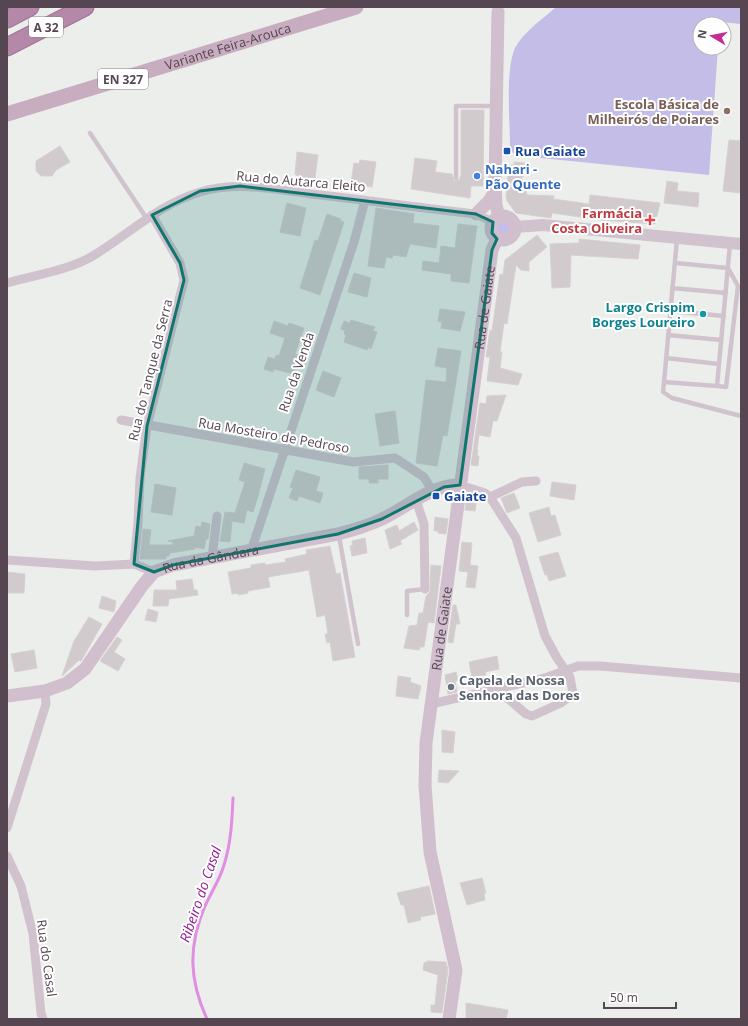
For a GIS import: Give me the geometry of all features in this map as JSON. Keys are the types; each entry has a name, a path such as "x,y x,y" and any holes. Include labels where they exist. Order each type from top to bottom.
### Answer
{"highway":[{"name":"A 32","path":"7,19 30,7"},
{"name":"A 32","path":"7,47 85,7"}],"main road":[{"name":"Variante Feira-Arouca","path":"7,114 356,7"},
{"path":"496,219 510,218 516,227 512,237 505,240 497,239 492,233 496,219 495,191 498,12"},
{"path":"476,214 483,209 495,191"},
{"name":"Rua de Gaiate","path":"449,1019 456,970 430,852 425,785 426,743 492,250 497,239"},
{"name":"Rua da Gândara","path":"7,696 45,691 68,683 85,669 142,586 154,572 172,565 338,534 382,519 416,500 444,487 460,485"}],"street":[{"name":"Rua do Autarca Eleito","path":"7,283 80,262 101,250 150,217 183,198 200,192 240,186 476,214 496,219"},
{"name":"Rua da Venda","path":"251,551 354,242 365,200"},
{"name":"Rua do Tanque da Serra","path":"134,564 140,478 147,426 184,280 180,263 150,217"},
{"path":"516,227 543,225 677,239 736,243"},
{"name":"Rua Mosteiro de Pedroso","path":"121,420 147,426 353,462 395,458 424,477 433,492"},
{"path":"490,497 522,482 536,481"},
{"path":"460,485 485,493 490,497 516,538 545,636 557,658 567,670 570,677 573,694 561,703 532,716 526,714 497,689"},
{"path":"416,500 424,524 425,589"},
{"path":"212,558 217,516"},
{"path":"7,560 95,566 134,564 154,572"},
{"path":"431,704 545,678 578,666 600,666 741,678"},
{"path":"7,828 46,704 45,691"},
{"name":"Rua do Casal","path":"7,856 20,886 33,934 41,1013 43,1019"}],"lane":[{"path":"456,178 456,106 496,106"},
{"path":"90,133 150,217"},
{"path":"677,239 663,392 672,398 741,416"},
{"path":"717,386 728,268 736,243"},
{"path":"675,263 728,268"},
{"path":"664,382 726,387 738,286 728,268"},
{"path":"672,288 726,293"},
{"path":"671,311 724,316"},
{"path":"668,335 721,340"},
{"path":"666,358 719,364"},
{"path":"338,534 358,644"},
{"path":"406,615 407,591 425,589"}],"highlighted area":[{"path":"240,186 476,214 493,222 492,233 497,239 492,250 460,485 444,487 382,519 338,534 173,565 154,572 134,564 147,426 184,280 180,263 152,215 200,191"}],"shaded area":[{"path":"556,7 741,7 741,24 732,23 732,16 692,16 692,56 717,56 709,175 521,156 513,153 510,145 510,69 515,48 534,26"},
{"path":"503,220 510,225 511,228 506,235 503,236 496,231 495,228 500,221"}],"building":[{"path":"461,110 484,110 483,186 471,186 470,198 411,189 415,158 437,161 435,172 452,174 454,181 459,180 461,175"},
{"path":"729,140 741,141 741,193 723,191"},
{"path":"60,146 70,162 56,170 52,176 41,176 36,171 36,161"},
{"path":"297,152 318,155 315,178 300,178 295,174"},
{"path":"360,160 376,162 372,187 351,183 354,163 359,164"},
{"path":"514,162 525,163 523,177 521,176 527,195 554,196 553,199 589,204 590,195 660,203 655,224 601,220 552,213 551,218 516,213 507,201 506,196 508,175 510,175 511,165 514,165"},
{"path":"667,181 678,183 677,191 699,193 698,207 664,203"},
{"path":"287,203 306,208 300,236 280,232"},
{"path":"376,208 414,214 413,223 439,226 436,248 410,244 406,257 393,255 392,258 386,257 384,268 368,266"},
{"path":"327,214 341,219 340,221 344,222 320,295 300,288 315,240 318,241"},
{"path":"458,224 477,226 469,283 451,281 451,274 422,270 423,261 439,263 441,246 455,248"},
{"path":"537,235 547,247 529,262 529,271 521,270 516,265 507,324 504,323 500,352 502,352 500,368 522,374 518,385 487,381 490,357 486,357 490,330 492,331 500,274 503,275 505,260"},
{"path":"579,239 640,245 638,259 571,255 570,287 552,288 550,244 579,243"},
{"path":"354,273 371,278 367,297 348,292"},
{"path":"440,309 465,312 460,331 441,328 442,322 438,321"},
{"path":"351,320 375,327 373,331 377,332 371,349 368,347 367,350 344,342 346,335 344,334 345,331 341,329 344,321 350,323"},
{"path":"274,321 288,326 289,323 304,328 295,354 300,356 294,374 274,369 273,372 264,369 268,357 275,359 276,355 279,356 285,338 270,333"},
{"path":"438,348 461,351 447,436 443,435 437,466 416,463 426,380 446,382 447,368 435,366"},
{"path":"323,371 341,378 334,397 316,390"},
{"path":"506,395 497,421 493,421 490,437 479,435 477,450 477,456 479,456 478,466 471,465 480,403 486,404 487,396"},
{"path":"395,411 399,443 380,446 375,414"},
{"path":"244,463 265,469 258,496 253,512 247,510 244,523 232,521 230,542 220,541 225,512 235,513 245,482 239,480"},
{"path":"388,465 388,479 378,479 378,483 369,483 369,479 359,479 359,467"},
{"path":"296,470 320,477 316,491 323,493 320,503 299,496 297,501 289,498 293,488 290,487"},
{"path":"552,482 576,485 574,500 550,496"},
{"path":"155,484 176,488 172,515 151,512"},
{"path":"514,493 520,508 507,513 501,498"},
{"path":"467,494 477,497 475,511 465,510"},
{"path":"549,507 551,516 555,515 561,535 538,542 529,513"},
{"path":"435,517 448,519 446,534 434,531"},
{"path":"202,522 210,524 208,539 206,539 204,549 195,547 195,549 170,553 169,556 166,556 166,559 140,559 143,529 151,530 149,545 173,545 173,542 168,541 194,536 196,526 201,527"},
{"path":"414,522 418,530 400,541 402,544 390,549 385,530 397,525 399,531"},
{"path":"365,538 367,553 352,556 350,546 353,545 352,541"},
{"path":"462,542 472,543 470,565 478,566 475,588 466,587 468,572 459,571"},
{"path":"330,546 336,574 340,573 355,657 333,661 330,642 327,643 325,634 328,634 325,615 317,617 309,570 268,577 270,587 248,591 248,593 238,595 238,593 232,594 228,572 251,568 251,565 286,562 285,559 307,554 306,550"},
{"path":"558,552 566,576 549,581 547,575 545,575 539,557"},
{"path":"431,565 441,566 434,623 428,622 424,647 420,647 419,650 404,648 409,626 417,625 419,613 423,613 426,596 430,592"},
{"path":"7,572 25,574 24,593 7,593"},
{"path":"192,579 194,590 197,590 198,595 169,599 168,606 153,606 154,590 177,590 176,581"},
{"path":"102,596 116,601 114,612 99,608"},
{"path":"453,605 456,605 460,624 456,624 453,643 448,642"},
{"path":"148,609 158,612 156,622 145,620"},
{"path":"89,617 102,624 81,661 79,660 62,676 74,641"},
{"path":"117,637 122,640 114,652 125,659 118,671 100,661"},
{"path":"34,650 37,668 15,672 11,654"},
{"path":"497,656 499,669 485,672 486,675 472,677 469,662"},
{"name":"Capela de Nossa Senhora das Dores","path":"456,672 458,680 455,681 457,692 448,694 445,675"},
{"path":"398,676 411,678 410,682 421,686 418,699 396,696"},
{"path":"442,730 455,732 453,753 442,752"},
{"path":"439,770 459,771 448,783 438,782"},
{"path":"482,878 486,893 484,893 485,900 467,905 460,883"},
{"path":"429,886 435,914 420,917 421,920 408,923 404,905 401,905 397,893"},
{"path":"428,961 446,962 448,970 442,1013 431,1012 431,1005 435,1005 438,975 423,970 424,963"},
{"path":"466,1003 508,1010 506,1019 466,1019"}],"waterway":[{"name":"Ribeiro do Casal","path":"207,1019 201,1005 194,977 193,949 199,921 220,875 226,857 231,832 233,798"}],"place":[{"name":"Escola Básica de Milheirós de Poiares","path":"727,111"},
{"name":"Rua Gaiate","path":"507,151"},
{"name":"Nahari - Pão Quente","path":"477,176"},
{"name":"Farmácia Costa Oliveira","path":"650,220"},
{"name":"Largo Crispim Borges Loureiro","path":"703,314"},
{"name":"Gaiate","path":"436,496"},
{"name":"Capela de Nossa Senhora das Dores","path":"451,687"}]}
